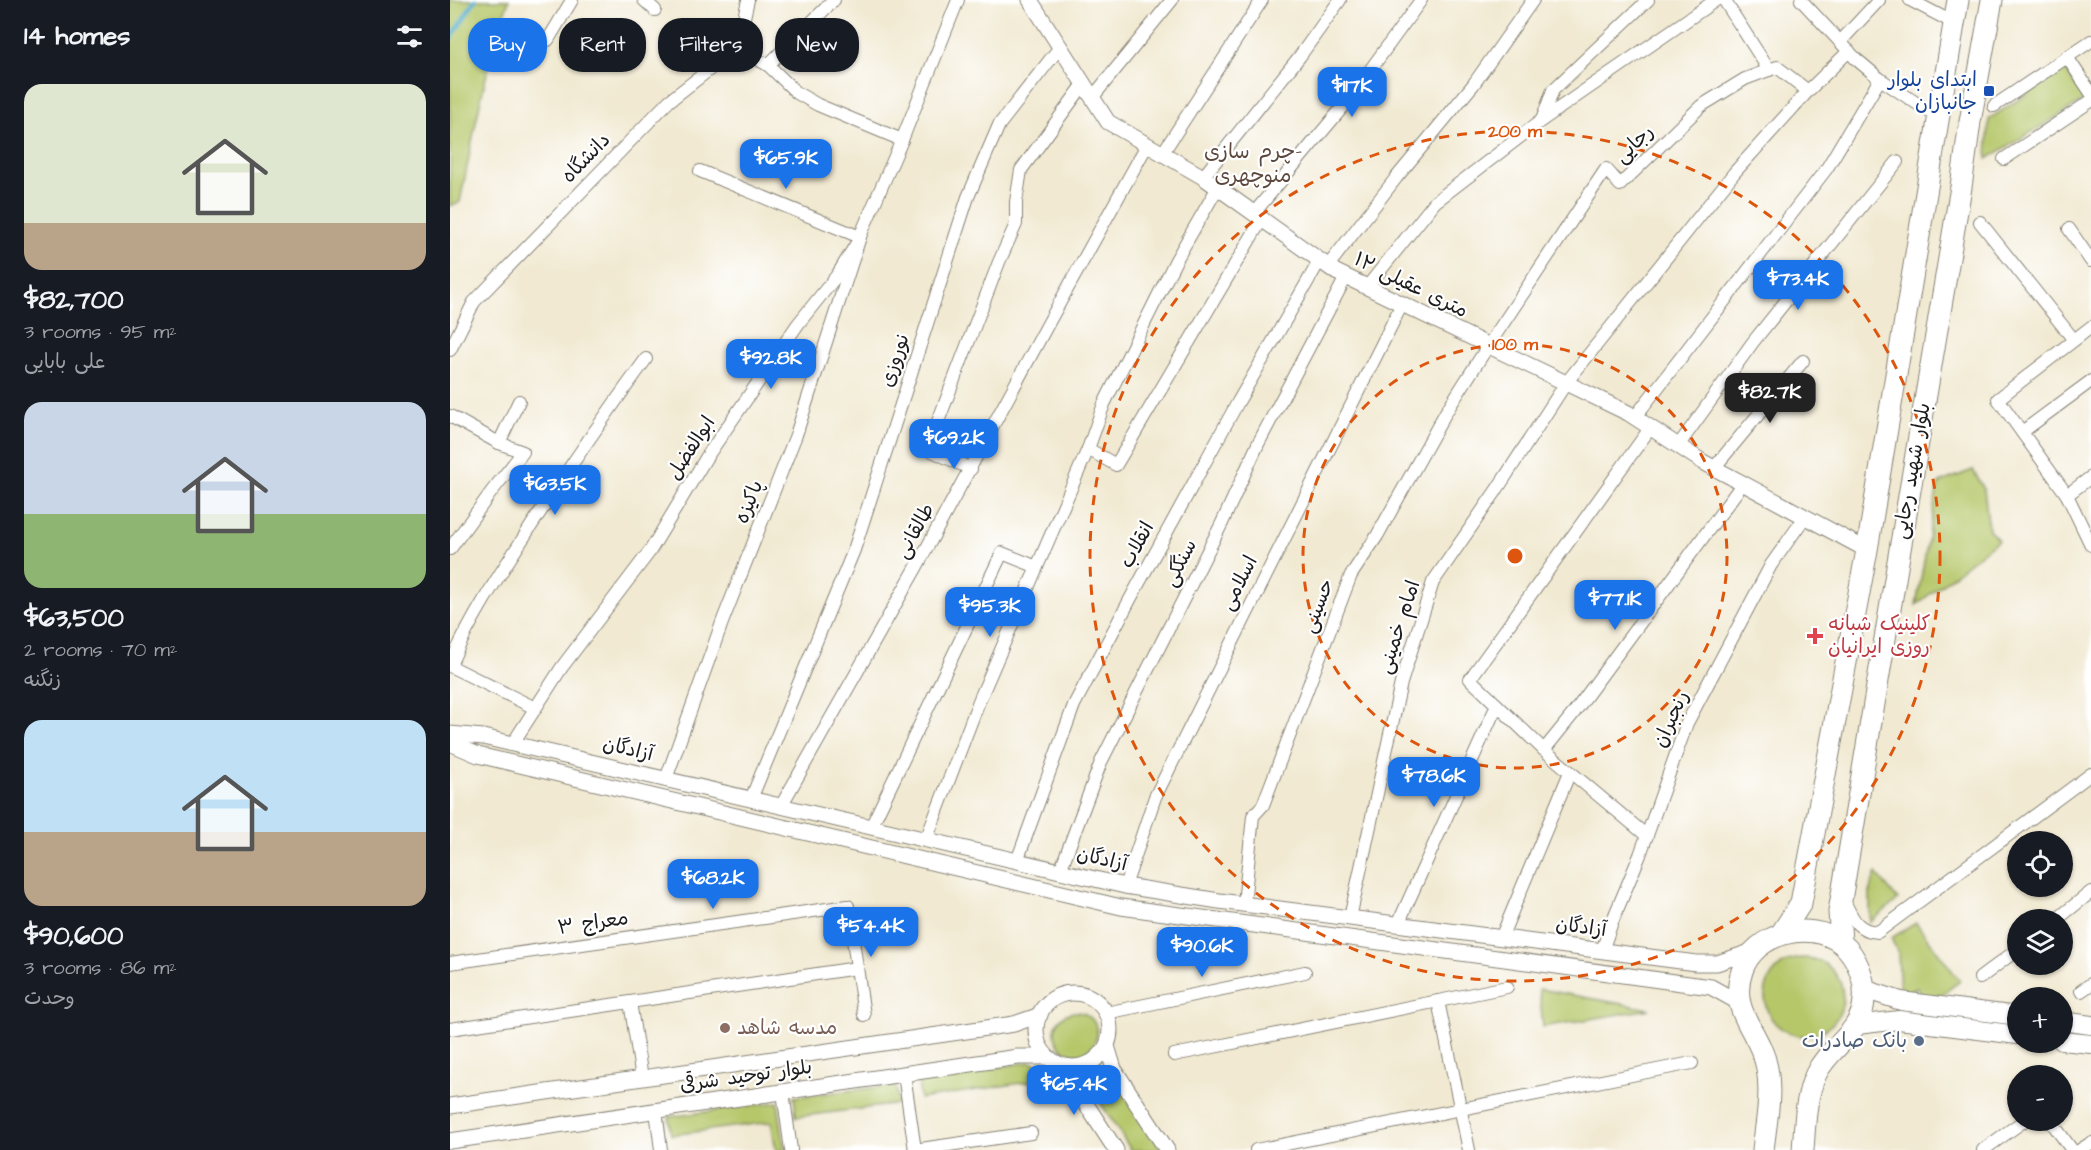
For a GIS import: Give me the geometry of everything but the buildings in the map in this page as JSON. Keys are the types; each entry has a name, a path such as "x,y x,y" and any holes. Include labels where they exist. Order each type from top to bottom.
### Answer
{"highway":[{"name":"بلوار شهید رجایی","path":"1781,934 1801,903 1867,550 1958,0"},
{"name":"بلوار شهید رجایی","path":"1841,942 1840,904 1992,0"},
{"path":"1801,903 1805,914 1815,921 1826,921 1840,904"},
{"path":"1763,1150 1769,1087 1764,1055 1738,1002 1741,973 1747,958 1767,940 1781,934 1806,932 1841,942 1860,970 1864,989 1863,1008 1857,1025 1845,1040 1825,1058 1815,1075 1809,1093 1803,1150"}],"main road":[{"path":"1864,989 1901,1001 2007,1015"},
{"path":"1857,1025 1899,1020 2007,1034"},
{"path":"2073,1023 2091,1025"},
{"path":"2073,1042 2091,1044"}],"street":[{"path":"548,40 572,0"},
{"path":"644,0 655,10"},
{"path":"744,18 748,0"},
{"path":"768,65 834,0"},
{"name":"ابوالفضل","path":"513,743 561,667 650,551 705,458 798,324 838,274 860,237 958,0"},
{"name":"۱۲ متری عقیلی","path":"1030,0 1108,122 1203,177 1346,277 1635,417 1714,468 1867,550"},
{"path":"1092,98 1172,0"},
{"path":"1162,153 1262,0"},
{"path":"1203,177 1299,56 1340,0"},
{"path":"1088,449 1116,465 1258,216 1347,102 1421,0"},
{"name":"انقلاب","path":"1017,861 1074,705 1238,402 1324,263 1473,85 1533,0"},
{"path":"1542,120 1553,90 1648,0"},
{"path":"1367,287 1435,202 1542,120 1716,0"},
{"path":"1724,0 1769,70 1777,67 1808,91"},
{"path":"1801,0 1880,79 1939,118"},
{"name":"امام خمینی","path":"1350,918 1401,683 1433,582 1496,491 1566,383 1734,173 1808,91 1879,0"},
{"path":"1910,0 1926,4 1954,24"},
{"path":"1994,106 2091,41"},
{"name":"نوروزی","path":"751,799 854,550 968,197 999,126 1060,47"},
{"path":"2067,57 2091,93"},
{"path":"763,62 797,93 818,105 902,140"},
{"name":"رجایی","path":"1488,345 1606,169 1620,185 1701,106 1745,79 1769,70"},
{"name":"دانشگاه","path":"450,350 474,302 669,100 706,72"},
{"path":"1635,417 1827,168 1880,79"},
{"path":"971,469 930,450 934,432 999,262 1016,224 1016,202 1021,171 1084,84"},
{"path":"2004,159 2091,101"},
{"name":"طالقانی","path":"781,806 971,469 1147,145"},
{"path":"1678,446 1753,342 1898,162"},
{"path":"700,171 860,237"},
{"path":"926,840 979,702 1088,449 1104,404 1176,260 1218,187"},
{"path":"1980,222 2074,340"},
{"path":"2069,229 2091,261"},
{"name":"پاکیزه","path":"666,779 723,620 796,435 860,237"},
{"name":"سنگکی","path":"1060,871 1101,762 1222,523 1258,444 1346,277"},
{"name":"اسلامی","path":"1125,886 1155,797 1402,304"},
{"path":"2091,327 1998,399 2067,495 2091,545"},
{"name":"حسینی","path":"1244,904 1253,816 1263,805 1351,575 1377,536 1446,412 1488,345"},
{"path":"535,708 450,665 460,641 511,556 582,447 646,359"},
{"path":"1714,468 1803,361"},
{"path":"2022,432 2091,381"},
{"path":"499,443 519,401"},
{"path":"450,416 499,443 524,452 450,549"},
{"path":"1647,836 1544,750 1470,679 1651,428"},
{"path":"2067,495 2091,477"},
{"path":"1544,750 1743,483"},
{"name":"رنجبران","path":"1602,951 1647,836 1687,723 1771,565 1805,517"},
{"path":"871,827 1002,553 1037,567"},
{"path":"1398,924 1497,705"},
{"name":"آزادگان","path":"450,734 513,743 1125,886 1220,901 1696,963 1716,963 1753,951"},
{"name":"آزادگان","path":"450,743 478,755 1121,907 1711,987 1738,1002"},
{"path":"1501,938 1570,772"},
{"path":"1840,904 1866,931 1878,932 2091,774"},
{"path":"2070,909 2091,892"},
{"path":"1216,920 1220,901"},
{"path":"848,906 864,1015 857,968 848,906"},
{"name":"معراج ۳","path":"450,963 848,906"},
{"path":"1980,978 2007,957"},
{"path":"450,1029 857,968"},
{"path":"1106,1013 1305,972"},
{"path":"1174,1055 1507,987"},
{"path":"1052,1060 1068,1067 1080,1067 1100,1056 1107,1046 1110,1024 1099,1004 1089,997 1078,994 1066,994 1055,998 1046,1005 1040,1015 1036,1026 1037,1037 1041,1048 1116,1150"},
{"path":"1438,1001 1469,1150"},
{"path":"630,1002 642,1078"},
{"name":"بلوار توحید شرقی","path":"450,1106 1014,1024 1040,1015"},
{"path":"1107,1046 1114,1069 1167,1150"},
{"name":"بلوار توحید شرقی","path":"450,1141 1018,1057 1052,1060"},
{"path":"1256,1150 1692,1063"},
{"path":"904,1074 915,1150 1031,1133"},
{"path":"783,1092 791,1150"},
{"path":"656,1110 662,1150"},
{"path":"1983,1150 2010,1131"},
{"path":"2058,1131 2073,1150"},
{"path":"2080,1150 2091,1143"}],"green space":[{"path":"450,0 509,0 503,18 468,18 468,72 488,72 460,202 450,206"},
{"path":"2065,69 2085,100 1987,159 1989,119"},
{"path":"1973,470 1984,489 1989,530 1998,540 1916,605 1938,485"},
{"path":"1876,873 1898,900 1870,922 1870,889"},
{"path":"1916,923 1960,981 1938,997 1925,999 1917,988 1900,995 1898,953 1891,938"},
{"path":"1804,958 1819,961 1836,975 1843,997 1840,1012 1826,1029 1804,1036 1789,1033 1772,1019 1765,997 1768,982 1782,965"},
{"path":"1539,989 1650,1009 1543,1027"},
{"path":"1076,1012 1091,1018 1097,1033 1091,1048 1076,1054 1061,1048 1055,1033 1061,1018"},
{"path":"1030,1062 1058,1074 1065,1083 1062,1090 1055,1094 1044,1084 1027,1082 920,1099 918,1080"},
{"path":"1110,1071 1163,1150 1131,1150 1089,1085"},
{"path":"896,1085 898,1104 796,1117 794,1097"},
{"path":"778,1102 785,1150 776,1150 771,1122 671,1135 669,1117"}],"waterway":[{"path":"450,40 475,0"}],"place":[{"name":"ابتدای بلوار جانبازان","path":"1989,91"},
{"name":"کلینیک شبانه روزی ایرانیان","path":"1815,636"},
{"name":"مدسه شاهد","path":"725,1028"},
{"name":"بانک صادرات","path":"1919,1041"}],"district":[{"name":"چرم سازی- منوچهری","path":"1253,163"}]}
